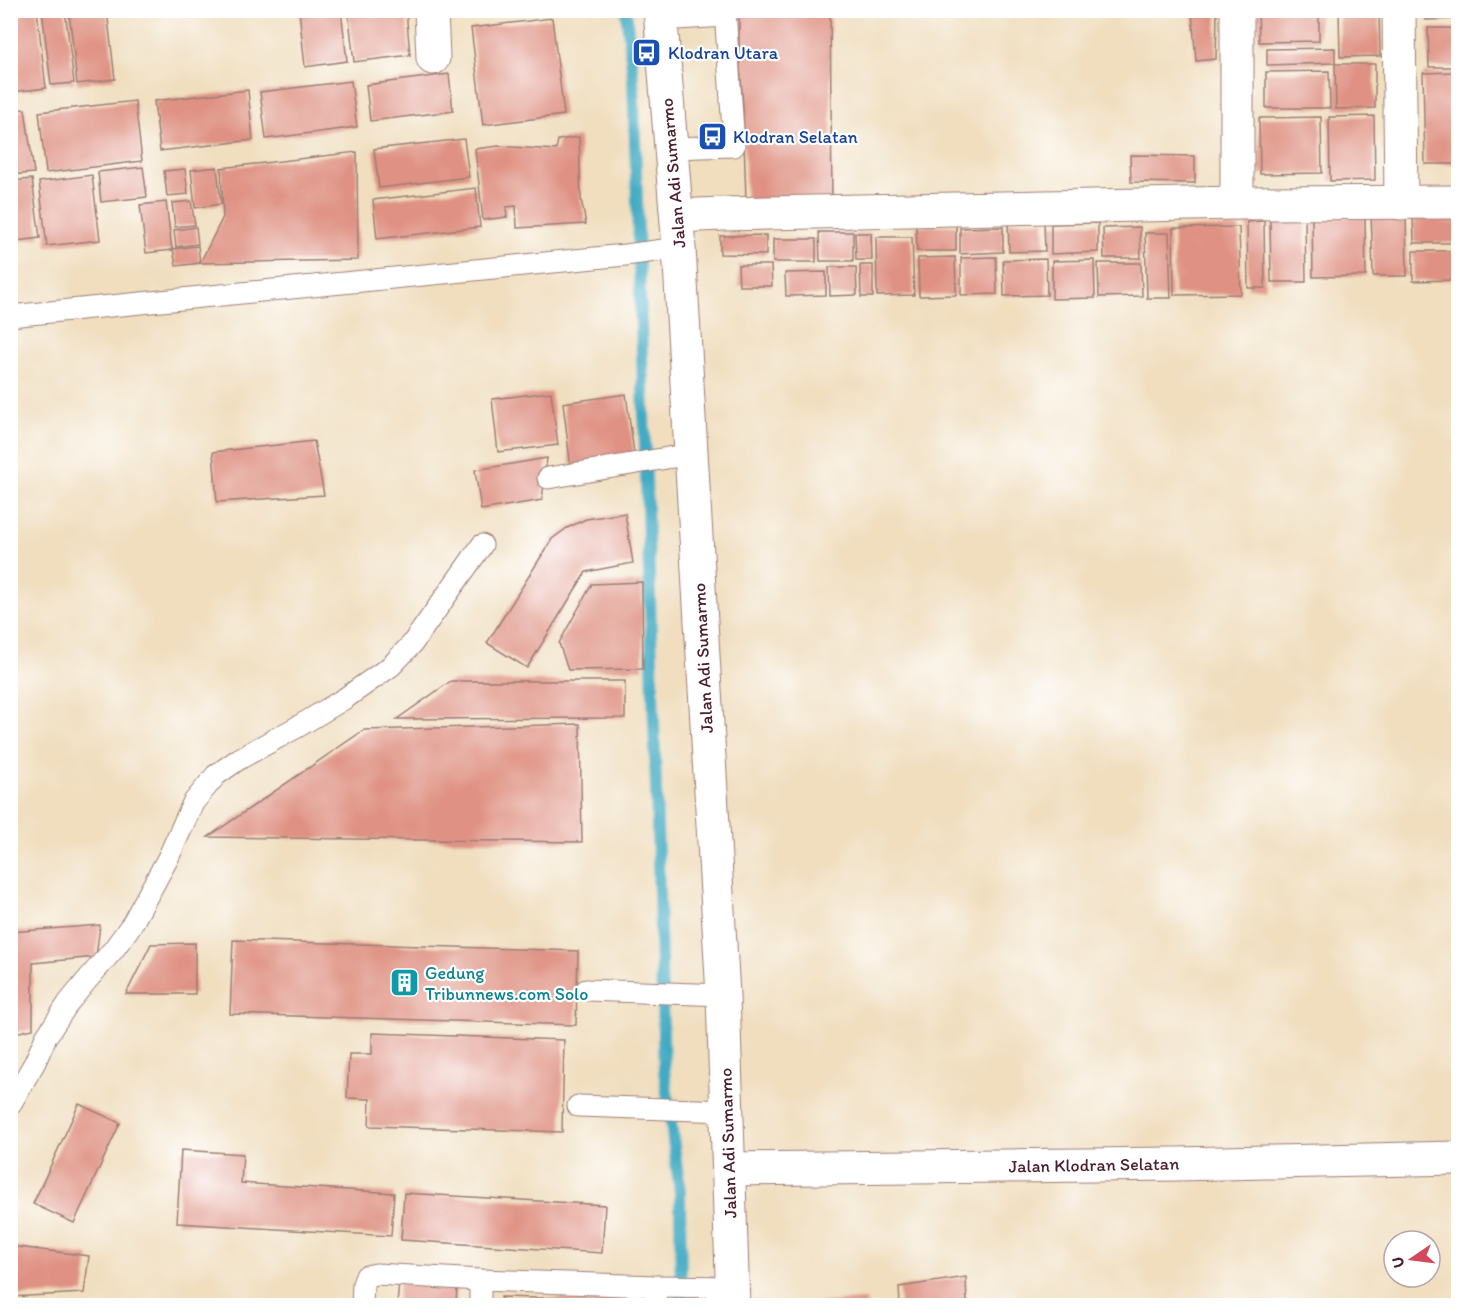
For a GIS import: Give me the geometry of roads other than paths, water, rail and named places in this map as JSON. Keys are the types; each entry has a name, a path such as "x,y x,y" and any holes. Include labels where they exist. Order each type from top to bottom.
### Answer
{"main road":[{"path":"431,10 433,58"},
{"path":"1237,10 1237,203"},
{"path":"1399,10 1401,203"},
{"name":"Jalan Adi Sumarmo","path":"661,15 677,216 665,250 665,458 723,995 733,1296"},
{"path":"677,216 1237,203 1458,202"},
{"name":"Jalan Klodran Selatan","path":"729,1169 1188,1164 1458,1158"}],"lane":[{"path":"661,15 725,13 734,146 671,148"},
{"path":"10,316 665,250"},
{"path":"548,478 665,458"},
{"path":"10,1105 35,1062 46,1037 69,1002 114,950 132,924 168,858 193,803 216,775 239,759 344,699 391,666 412,644 482,545"},
{"path":"586,990 723,995"},
{"path":"578,1106 727,1111"},
{"path":"362,1305 363,1284 366,1276 376,1274 661,1292 693,1286 733,1296"},
{"path":"480,1280 480,1305"}],"waterway":[{"path":"626,10 633,78 664,1070 680,1192 681,1306"}],"place":[{"name":"Klodran Utara","path":"647,53"},
{"name":"Klodran Selatan","path":"712,137"},
{"name":"Gedung Tribunnews.com Solo","path":"404,983"}]}
